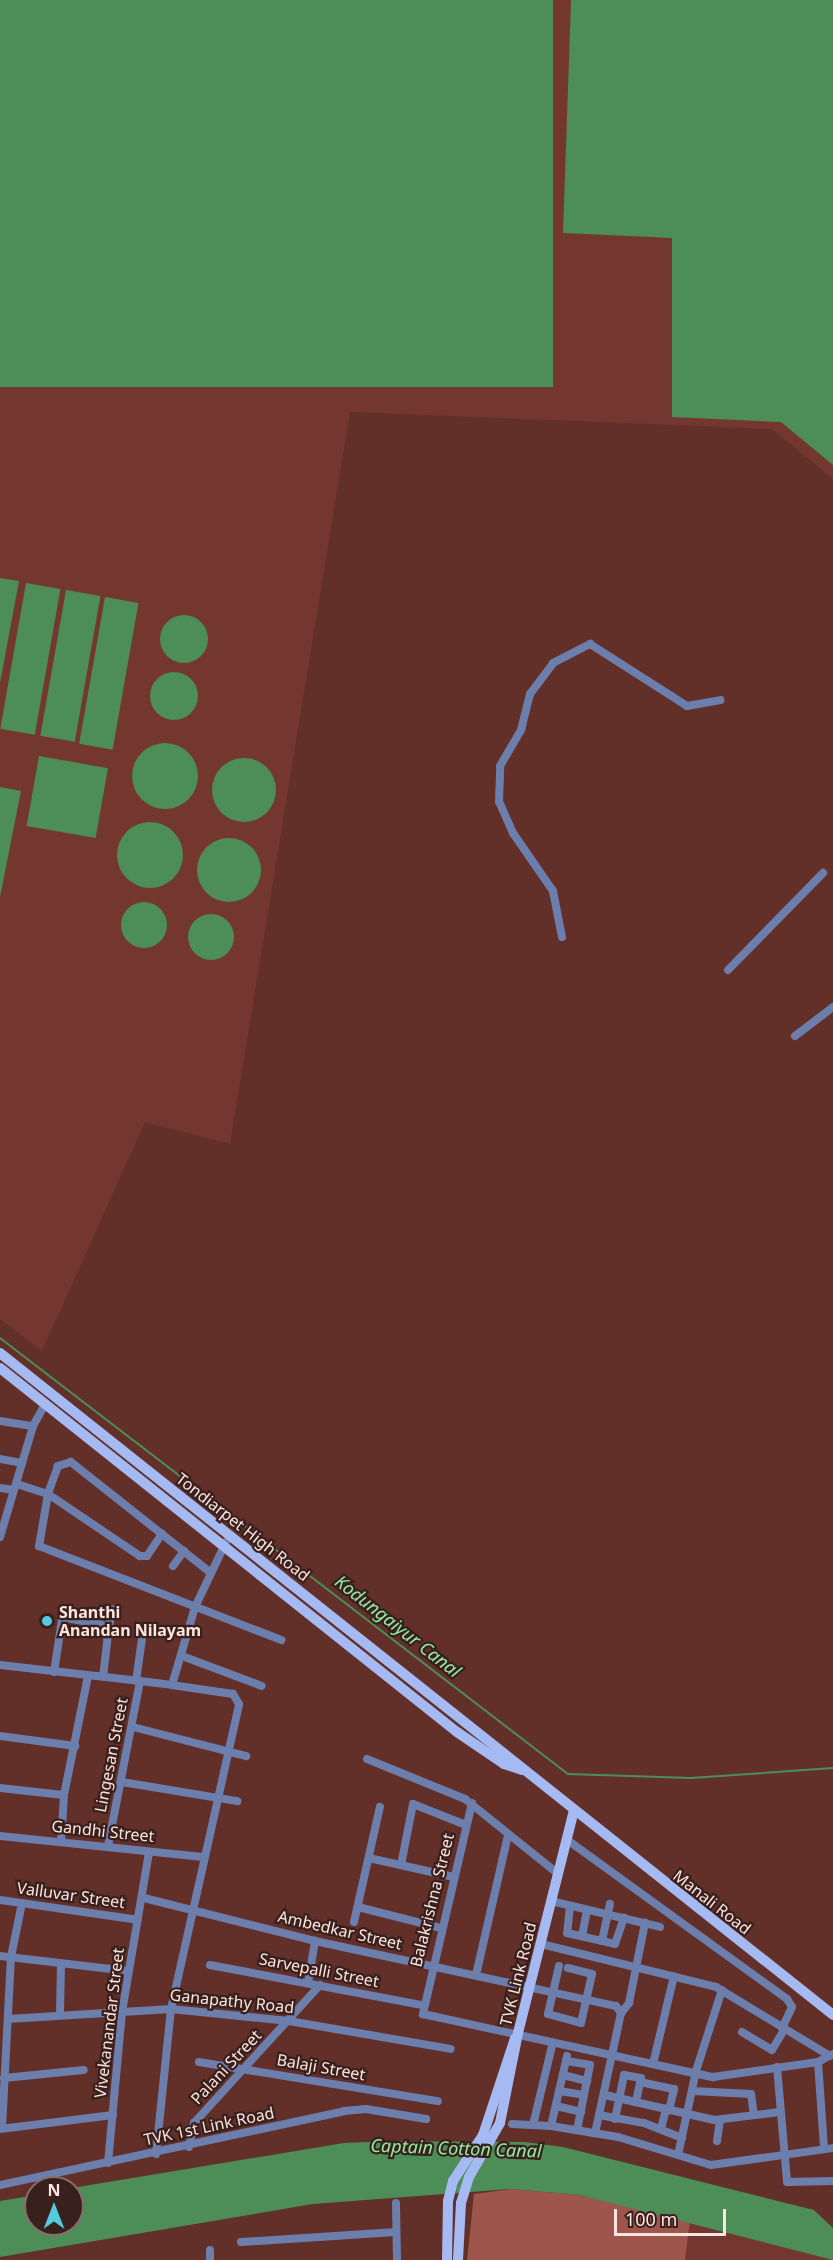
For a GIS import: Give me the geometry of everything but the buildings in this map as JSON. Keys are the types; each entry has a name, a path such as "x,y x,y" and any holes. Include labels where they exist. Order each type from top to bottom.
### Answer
{"main road":[{"name":"Tondiarpet High Road","path":"0,1353 226,1541"},
{"name":"Tondiarpet High Road","path":"0,1368 510,1755 522,1770 574,1810"},
{"name":"TVK Link Road","path":"458,2260 461,2204 469,2177 491,2145 500,2123 518,2033 574,1810"},
{"name":"Manali Road","path":"574,1810 833,2015"},
{"path":"447,2260 448,2201 453,2181 478,2144 507,2054 518,2033"}],"street":[{"path":"562,937 553,891 513,833 499,802 500,766 521,730 530,694 553,663 590,644 687,706 720,700"},
{"path":"728,970 823,873"},
{"path":"795,1036 833,1007"},
{"path":"0,1537 4,1513 16,1487 33,1426 45,1404"},
{"path":"0,1420 33,1426"},
{"path":"0,1459 22,1463"},
{"path":"212,1573 71,1462 58,1466 48,1494 39,1546 280,1640"},
{"path":"0,1488 16,1487 48,1494 140,1556 147,1556 162,1534"},
{"path":"172,1685 195,1607 226,1541"},
{"path":"174,1566 184,1551"},
{"path":"103,1677 113,1609"},
{"path":"54,1672 64,1618 109,1626"},
{"path":"0,1665 138,1681 143,1632"},
{"path":"182,1656 262,1686"},
{"path":"61,1842 64,1795 88,1676"},
{"name":"Lingesan Street","path":"108,1846 133,1727 138,1681 238,1698 227,1751"},
{"path":"133,1727 246,1756"},
{"path":"0,1736 75,1746"},
{"path":"156,2154 171,2009 190,1910 227,1751"},
{"path":"367,1759 472,1803 508,1835 557,1873"},
{"path":"122,1782 237,1801"},
{"path":"0,1788 64,1795"},
{"name":"Balakrishna Street","path":"422,2005 472,1803"},
{"path":"401,1865 412,1804 466,1825"},
{"path":"354,1922 380,1806"},
{"path":"476,1975 508,1835"},
{"name":"Gandhi Street","path":"0,1836 203,1857"},
{"path":"566,1839 787,1999 792,2007 772,2050 742,2032"},
{"name":"Vivekanandar Street","path":"108,2163 122,2012 128,1971 144,1898 149,1852"},
{"path":"369,1858 453,1877"},
{"name":"Ambedkar Street","path":"144,1898 315,1941 616,2006 621,2013"},
{"name":"Valluvar Street","path":"0,1900 138,1920"},
{"path":"551,1901 660,1927"},
{"path":"22,1903 11,1957 1,2128 113,2115"},
{"path":"602,1941 610,1904"},
{"path":"570,1906 566,1930 602,1941 617,1943 624,1918"},
{"path":"358,1907 441,1928"},
{"path":"582,1936 587,1910"},
{"path":"595,2133 621,2013 629,2003 645,1923"},
{"path":"308,1983 315,1941"},
{"path":"541,1944 722,1990 783,2029 831,2055"},
{"path":"0,1956 128,1971"},
{"path":"60,2014 61,1964"},
{"name":"Sarvepalli Street","path":"210,1965 422,2005"},
{"path":"558,1966 548,2014 582,2023 592,1974 568,1968"},
{"path":"653,2064 674,1976"},
{"name":"Palani Street","path":"189,2147 190,2128 246,2070 320,1985"},
{"path":"678,2155 696,2071 722,1990"},
{"path":"422,2005 421,2010 428,2016 518,2033 569,2047 696,2071 713,2077 818,2062 831,2055"},
{"name":"Ganapathy Road","path":"8,2019 60,2014 171,2009 289,2021 451,2049"},
{"path":"533,2125 553,2042"},
{"path":"551,2126 569,2047"},
{"path":"566,2061 590,2065 577,2130"},
{"name":"Balaji Street","path":"199,2062 438,2101"},
{"path":"512,2124 551,2126 595,2133 711,2165 828,2148 818,2062"},
{"path":"777,2067 787,2182 833,2181"},
{"path":"4,2078 84,2070"},
{"path":"563,2075 587,2080"},
{"path":"615,2119 624,2075 641,2078 636,2102"},
{"path":"640,2082 674,2089 661,2129"},
{"path":"559,2091 584,2095"},
{"path":"693,2091 751,2094 754,2115"},
{"path":"605,2095 720,2120 780,2112"},
{"path":"556,2106 581,2112"},
{"name":"TVK 1st Link Road","path":"0,2185 189,2147 344,2111 366,2109 426,2119"},
{"path":"599,2115 661,2129 682,2138"},
{"path":"717,2141 720,2120"},
{"path":"396,2203 397,2260"},
{"path":"241,2242 396,2232"},
{"path":"210,2250 210,2260"}],"shaded area":[{"path":"0,0 833,0 833,479 772,429 350,412 230,1144 145,1122 42,1351 0,1319"},
{"path":"511,2189 579,2195 690,2221 685,2260 467,2260 474,2194"},
{"path":"690,2221 833,2260 685,2260"}],"water":[{"path":"0,0 553,0 553,387 0,387"},
{"path":"571,0 833,0 833,465 781,422 672,417 672,238 563,233"},
{"path":"0,578 19,581 0,683"},
{"path":"26,583 60,589 35,735 0,729"},
{"path":"66,590 100,596 75,742 40,736"},
{"path":"105,597 138,603 113,750 79,744"},
{"path":"179,615 189,615 201,622 208,634 208,644 201,656 189,663 179,663 164,652 160,644 160,634 171,619"},
{"path":"174,672 191,679 198,696 191,713 174,720 157,713 150,696 157,679"},
{"path":"165,743 178,746 188,753 195,763 198,776 195,789 188,799 178,806 165,809 152,806 142,799 135,789 132,776 135,763 142,753 152,746"},
{"path":"39,756 108,768 96,838 27,826"},
{"path":"244,758 256,760 267,767 274,778 276,790 274,802 267,813 256,820 244,822 232,820 221,813 214,802 212,790 214,778 221,767 232,760"},
{"path":"0,787 21,791 0,897"},
{"path":"150,822 163,824 178,837 183,855 181,868 168,883 150,888 137,886 122,873 117,855 119,842 132,827"},
{"path":"223,838 235,838 252,847 259,858 261,870 259,882 252,893 235,902 223,902 211,897 202,888 197,876 197,864 202,852 211,843"},
{"path":"144,902 160,909 167,925 160,941 144,948 128,941 121,925 128,909"},
{"path":"211,914 220,915 228,920 233,928 233,946 228,954 220,959 211,960 202,959 194,954 189,946 188,937 189,928 194,920 202,915"},
{"name":"Captain Cotton Canal","path":"524,2142 563,2147 814,2210 833,2228 833,2260 579,2195 511,2189 313,2204 0,2257 0,2201 24,2197 24,2236 84,2236 84,2186 344,2143"}],"waterway":[{"name":"Kodungaiyur Canal","path":"0,1338 568,1774 691,1778 833,1768"}],"place":[{"name":"Shanthi Anandan Nilayam","path":"47,1621"}]}
